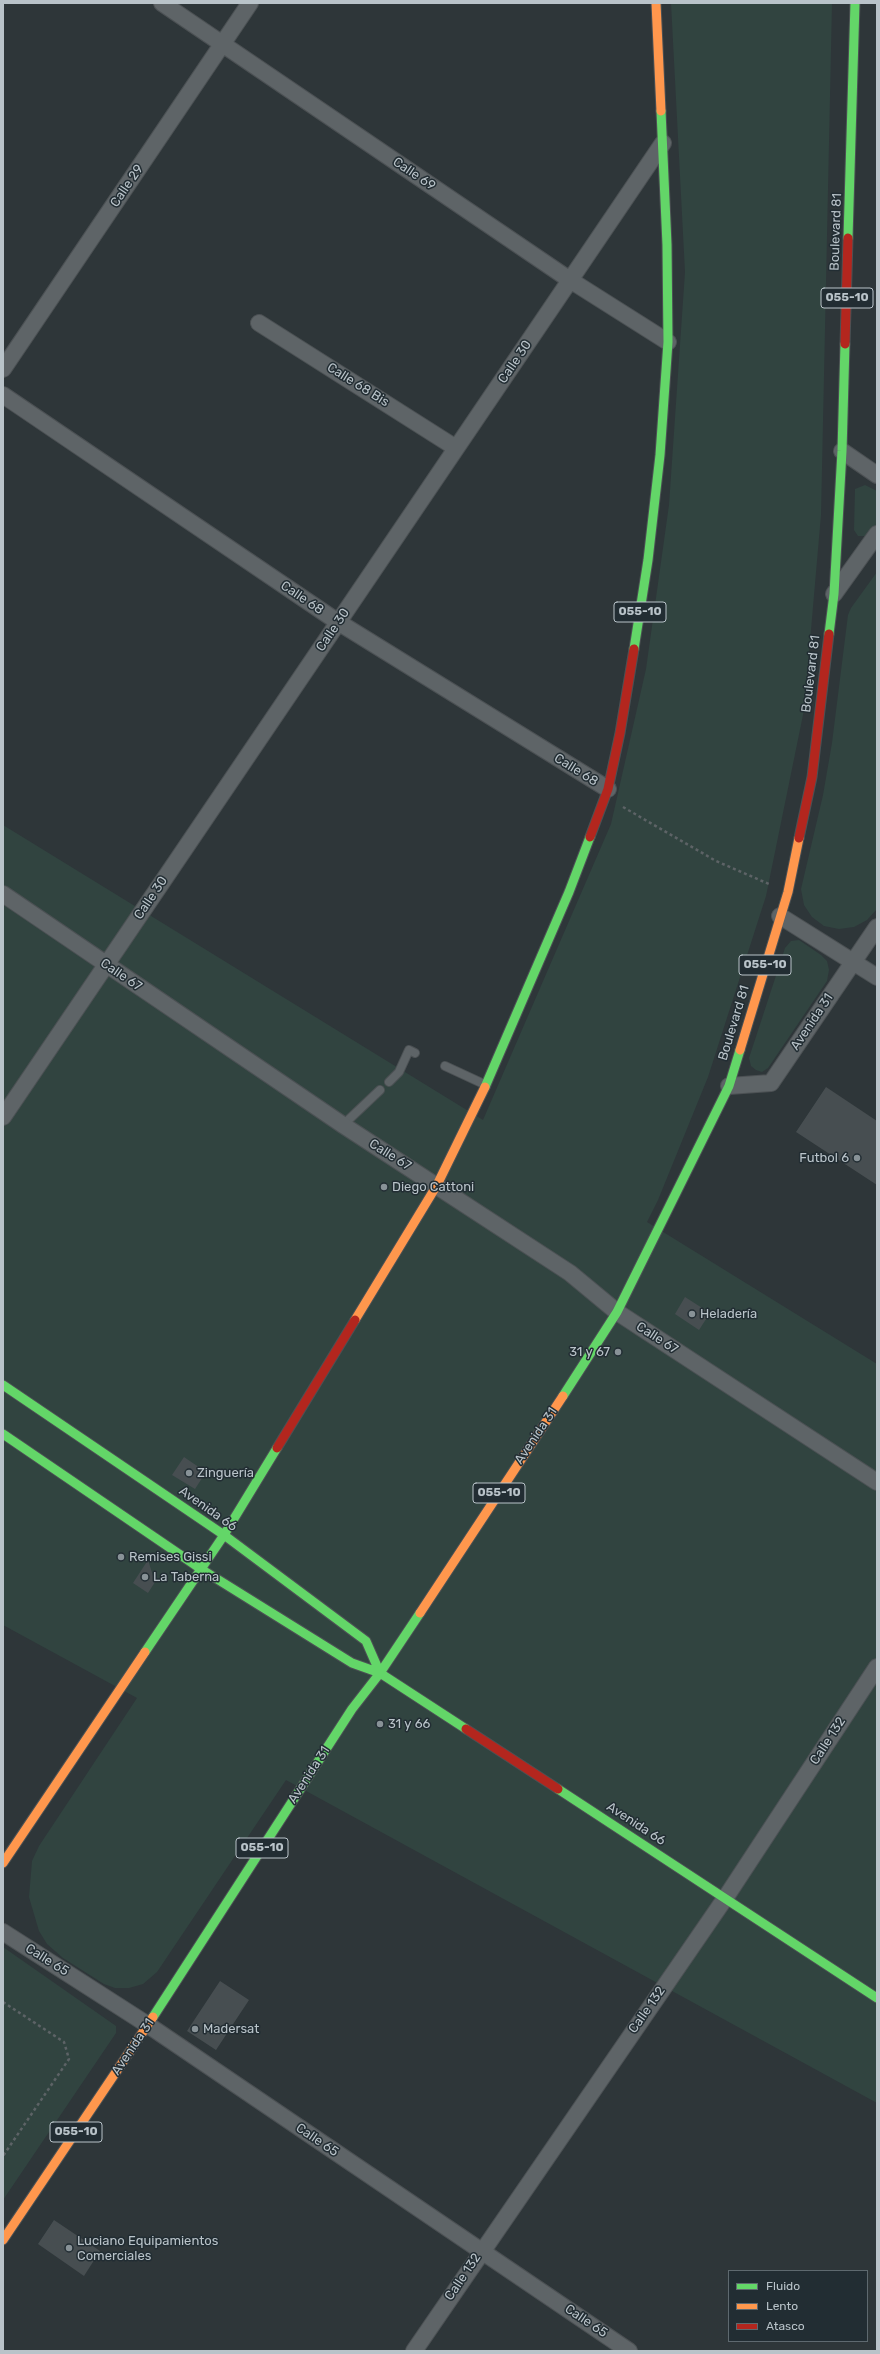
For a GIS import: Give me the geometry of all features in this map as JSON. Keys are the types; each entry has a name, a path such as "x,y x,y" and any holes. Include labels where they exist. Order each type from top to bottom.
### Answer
{"main road":[{"name":"055-10","path":"3,1863 224,1535 437,1184 486,1085 569,892 606,793 620,733 648,560 660,455 668,342 663,143 656,3"},
{"name":"Boulevard 81","path":"618,1312 729,1086 788,892 812,777 834,594 842,451 855,3"},
{"name":"Avenida 31","path":"3,2240 148,2025 352,1709 380,1673 618,1312"},
{"name":"Avenida 66","path":"3,1385 224,1535 366,1641 380,1673"},
{"name":"Avenida 66","path":"3,1434 201,1569 352,1663 380,1673 726,1897 877,1998"}],"street":[{"name":"Calle 69","path":"162,3 570,280 668,342"},
{"name":"Calle 29","path":"3,369 250,3"},
{"name":"Calle 30","path":"3,1117 663,143"},
{"name":"Calle 68 Bis","path":"259,323 456,448"},
{"name":"Calle 68","path":"3,395 338,622 606,793"},
{"path":"842,451 877,475"},
{"path":"834,594 877,534"},
{"name":"Calle 67","path":"3,894 343,1125 437,1184 570,1273 618,1312 877,1482"},
{"path":"780,916 854,961 877,977"},
{"name":"Avenida 31","path":"729,1086 771,1083 877,927"},
{"name":"Calle 132","path":"414,2351 481,2250 726,1897 877,1667"},
{"name":"Calle 65","path":"3,1932 148,2025 629,2351"}],"lane":[{"path":"389,1082 399,1072 409,1050 414,1053"},
{"path":"445,1066 486,1085"},
{"path":"343,1125 380,1090"}],"path":[{"path":"606,793 716,861 788,892"},
{"path":"3,2002 64,2042 69,2059 3,2156"}],"green space":[{"path":"671,3 832,3 821,515 804,710 766,896 708,1077 658,1200 647,1222 877,1364 877,2103 286,1780 157,1972 143,1984 129,1988 115,1988 104,1984 63,1958 47,1944 39,1931 29,1897 32,1861 39,1846 137,1698 3,1625 3,825 483,1120 611,824 646,669 669,505 685,272"},
{"path":"865,485 877,491 877,526 870,536 858,536 854,530 855,489"},
{"path":"877,572 877,909 867,920 854,927 839,929 824,926 812,917 804,905 801,889 823,795 832,743 848,615 851,608"},
{"path":"799,940 827,961 829,970 827,981 768,1068 762,1072 751,1066 749,1058 785,948 791,941"},
{"path":"3,1947 116,2026 116,2033 3,2200"}],"building":[{"name":"Futbol 6","path":"826,1087 877,1121 877,1185 796,1132"},
{"name":"Heladería","path":"685,1297 710,1313 699,1330 675,1314"},
{"name":"Zinguería","path":"184,1457 206,1472 195,1489 172,1475"},
{"name":"La Taberna","path":"148,1560 155,1582 148,1593 133,1583"},
{"path":"220,1981 249,2000 216,2050 187,2031"},
{"name":"Luciano Equipamientos Comerciales","path":"54,2220 100,2251 84,2276 38,2244"}],"traffic: fast":[{"path":"848,238 855,3"},
{"path":"634,649 648,560 660,455 668,342 667,245 661,111"},
{"path":"829,634 834,594 842,451 845,344"},
{"path":"485,1087 569,892 590,837"},
{"path":"563,1396 617,1312 729,1086 740,1050"},
{"path":"3,1385 224,1535 366,1641 380,1673"},
{"path":"3,1434 201,1569 352,1663 380,1673 466,1729"},
{"path":"145,1652 224,1535 277,1448"},
{"path":"153,2017 352,1709 380,1673 420,1613"},
{"path":"558,1789 877,1998"}],"traffic: slow":[{"path":"656,3 661,111"},
{"path":"740,1050 788,892 799,838"},
{"path":"355,1320 437,1185 485,1087"},
{"path":"420,1613 563,1396"},
{"path":"3,1863 145,1652"},
{"path":"3,2240 153,2017"}],"traffic: jam":[{"path":"845,344 848,238"},
{"path":"799,838 812,777 829,634"},
{"path":"590,837 608,789 620,733 634,649"},
{"path":"277,1448 355,1320"},
{"path":"466,1729 558,1789"}],"place":[{"name":"Futbol 6","path":"857,1158"},
{"name":"Diego Cattoni","path":"384,1187"},
{"name":"Heladería","path":"692,1314"},
{"name":"31 y 67","path":"618,1352"},
{"name":"Zinguería","path":"189,1473"},
{"name":"Remises Gissi","path":"121,1557"},
{"name":"La Taberna","path":"145,1577"},
{"name":"31 y 66","path":"380,1724"},
{"name":"Madersat","path":"195,2029"},
{"name":"Luciano Equipamientos Comerciales","path":"69,2248"}]}
